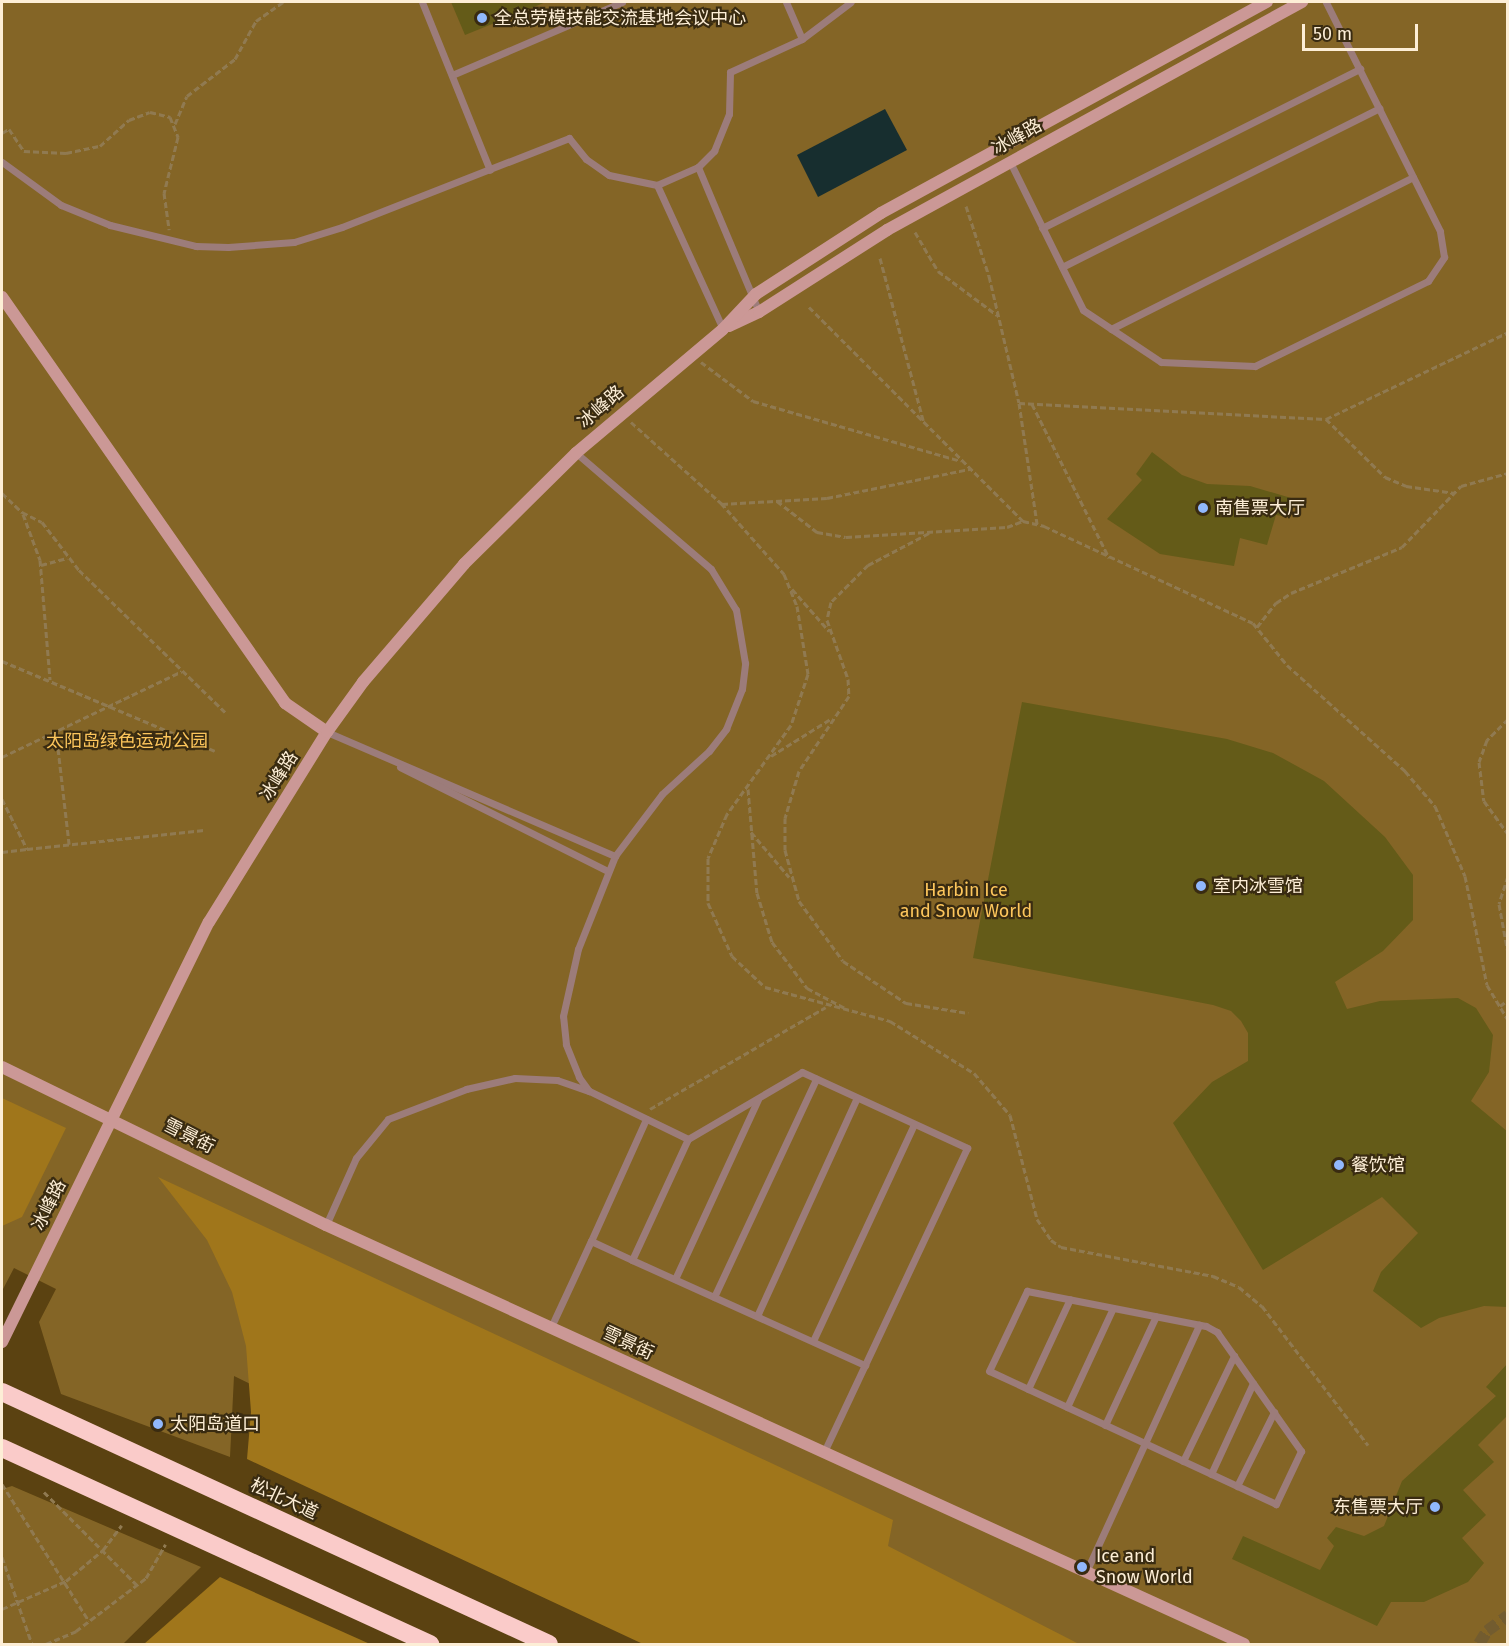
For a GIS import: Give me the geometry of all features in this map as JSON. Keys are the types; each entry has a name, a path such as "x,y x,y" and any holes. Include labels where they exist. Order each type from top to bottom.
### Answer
{"highway":[{"name":"松北大道","path":"2,1392 549,1644"},
{"path":"2,1448 430,1644"}],"street":[{"name":"冰峰路","path":"2,1342 209,922 327,732 363,682 464,564 576,453 690,354 723,329 752,297 881,213 1267,2"},
{"name":"冰峰路","path":"723,329 759,312 843,255 1302,2"},
{"path":"2,297 285,703 327,732"},
{"name":"雪景街","path":"2,1067 112,1118 326,1225 1244,1644"}],"lane":[{"path":"422,2 490,170"},
{"path":"452,75 622,2"},
{"path":"786,2 802,39"},
{"path":"2,162 61,205 166,240 228,248 294,242 490,170 569,138 586,159 609,175 657,185 698,167 714,151 723,132 731,95 730,72 802,39 851,2"},
{"path":"1010,162 1083,310 1161,362 1255,366 1428,281 1440,269 1444,245 1413,177 1326,2"},
{"path":"1042,228 1360,69"},
{"path":"1062,267 1379,108"},
{"path":"698,167 759,312"},
{"path":"1110,329 1413,177"},
{"path":"657,185 723,329"},
{"path":"576,453 711,569 736,610 744,648 742,689 726,729 709,752 657,800 615,856 578,949 564,1005 566,1044 589,1091"},
{"path":"327,732 615,856"},
{"path":"327,732 608,871"},
{"path":"632,1260 688,1139 802,1072 967,1148 824,1452"},
{"path":"326,1225 356,1158 388,1119 466,1089 515,1078 556,1080 589,1091 688,1139"},
{"path":"714,1297 816,1079"},
{"path":"675,1279 758,1098"},
{"path":"757,1316 857,1098"},
{"path":"550,1327 591,1241 642,1117"},
{"path":"813,1341 914,1124"},
{"path":"591,1241 865,1365"},
{"path":"1027,1291 1113,1308 1199,1324 1217,1332 1301,1451 1276,1504 989,1371 1027,1291"},
{"path":"1028,1389 1070,1299"},
{"path":"1067,1407 1113,1308"},
{"path":"1106,1425 1156,1316"},
{"path":"1086,1572 1199,1324"},
{"path":"1183,1461 1234,1356"},
{"path":"1210,1474 1253,1383"},
{"path":"1237,1486 1274,1412"}],"path":[{"path":"174,126 187,96 235,59 256,21 283,2"},
{"path":"2,133 9,129 24,151 66,153 100,146 129,120 150,112 170,117 174,126 177,149 166,171 164,193 170,215 166,240"},
{"path":"915,232 938,271 999,316"},
{"path":"880,258 923,422"},
{"path":"809,307 1023,521"},
{"path":"690,354 753,401 963,462"},
{"path":"1019,403 1037,525"},
{"path":"1032,404 1110,559"},
{"path":"621,413 721,503 772,556 791,588 830,633"},
{"path":"1326,419 1385,477 1406,486 1454,493"},
{"path":"721,503 827,498 970,469"},
{"path":"1257,627 1276,603 1291,593 1402,547 1454,493 1477,478 1508,473"},
{"path":"2,493 22,512 42,522 67,558 227,714"},
{"path":"777,501 817,532 846,537 1023,521 1037,525 1234,612 1257,627 1307,685 1405,771 1435,806 1465,876 1487,985 1508,1020"},
{"path":"22,512 41,565 50,681"},
{"path":"932,531 868,565 847,581 828,612 830,633 849,689 836,716 808,754 792,786 784,835 790,878 799,901 824,941 866,979 906,1003 968,1013"},
{"path":"41,565 67,558"},
{"path":"791,588 804,635 808,674 800,707 769,757 718,828 708,858 706,888 712,917 723,943 753,978 782,994 890,1022 930,1043 988,1086 1010,1115 1036,1219 1051,1240 1061,1247 1213,1276 1239,1287 1262,1306 1368,1445"},
{"path":"2,661 216,751"},
{"path":"2,757 182,671"},
{"path":"769,757 836,716"},
{"path":"1508,719 1487,740 1479,762 1484,801 1508,834"},
{"path":"56,731 69,844"},
{"path":"748,787 749,830 759,904 781,958 807,988 852,1011"},
{"path":"2,800 27,849"},
{"path":"2,852 204,830"},
{"path":"749,830 790,878"},
{"path":"1508,876 1499,904 1508,953"},
{"path":"1500,1006 1508,1000"},
{"path":"642,1117 827,1006"},
{"path":"2,1484 66,1581 89,1621"},
{"path":"44,1492 137,1585"},
{"path":"2,1609 18,1605 66,1581 103,1550 122,1525"},
{"path":"46,1644 89,1621 137,1585 166,1544"},
{"path":"2,1557 32,1644"}],"green space":[{"name":"Harbin Ice and Snow World","path":"2,2 1507,2 1507,1644 786,1644 234,1376 230,1457 61,1394 39,1322 56,1289 14,1268 2,1291"},
{"path":"12,1486 201,1567 123,1644 2,1644 2,1489"}],"shaded area":[{"path":"2,1098 66,1128 22,1217 2,1226"},
{"path":"158,1177 893,1520 888,1546 1079,1644 643,1644 247,1459 251,1412 246,1346 232,1292 207,1240"},
{"path":"220,1577 370,1644 144,1644"}],"water":[{"path":"885,109 907,150 818,197 797,155"}],"building":[{"name":"全总劳模技能交流基地会议中心","path":"451,2 546,2 465,35"},
{"name":"南售票大厅","path":"1152,452 1182,475 1207,484 1250,486 1291,498 1288,517 1276,515 1267,545 1240,538 1234,566 1160,554 1107,519 1142,480 1136,474"},
{"path":"1022,702 1227,739 1273,753 1324,781 1385,837 1413,875 1413,920 1383,951 1335,982 1347,1009 1380,1001 1458,998 1476,1008 1493,1035 1489,1072 1471,1101 1508,1132 1508,1307 1484,1306 1439,1318 1421,1328 1373,1291 1381,1272 1418,1233 1382,1197 1263,1270 1173,1123 1212,1082 1248,1061 1248,1033 1241,1021 1231,1011 1213,1005 973,958"},
{"name":"东售票大厅","path":"1508,1363 1508,1415 1478,1445 1494,1462 1463,1490 1486,1515 1462,1538 1484,1563 1468,1582 1424,1602 1391,1602 1377,1626 1232,1559 1243,1536 1320,1570 1334,1546 1327,1538 1336,1527 1364,1536 1384,1526 1402,1481 1496,1396 1486,1387"}],"tunnel":[{"path":"1479,1644 1487,1631 1508,1616"}],"place":[{"name":"全总劳模技能交流基地会议中心","path":"482,18"},
{"name":"南售票大厅","path":"1203,508"},
{"name":"室内冰雪馆","path":"1201,886"},
{"name":"餐饮馆","path":"1339,1165"},
{"name":"太阳岛道口","path":"158,1424"},
{"name":"东售票大厅","path":"1435,1507"},
{"name":"Ice and Snow World","path":"1082,1567"}],"park label":[{"name":"太阳岛绿色运动公园","path":"127,741"}]}
